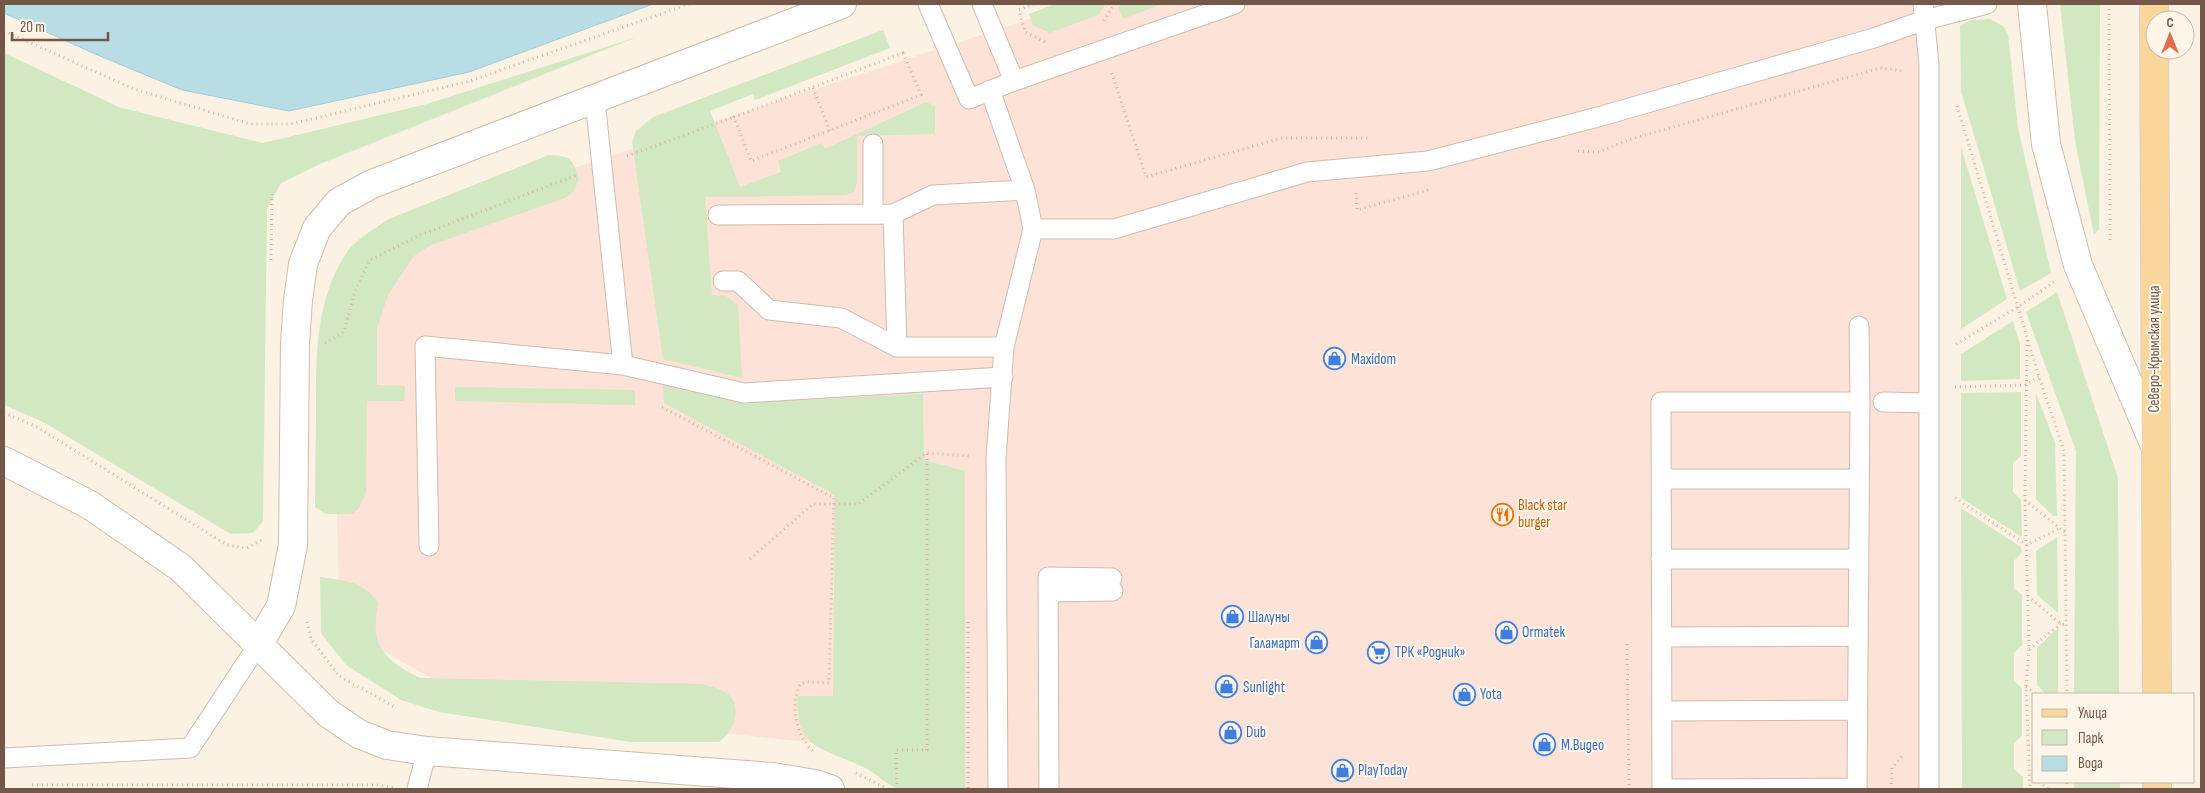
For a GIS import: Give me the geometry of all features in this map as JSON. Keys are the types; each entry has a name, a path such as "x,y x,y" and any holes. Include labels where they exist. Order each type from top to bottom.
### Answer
{"main road":[{"name":"Северо-Крымская улица","path":"2154,4 2157,693"}],"street":[{"path":"258,645 281,606 293,545 298,300 303,264 317,228 339,202 372,184 842,4"},
{"path":"2032,4 2046,144 2078,265 2155,446"},
{"path":"4,461 90,505 181,568 329,714 358,734 387,745 427,751 773,777 815,784 830,789"}],"lane":[{"path":"928,4 969,99 1014,81 1235,4"},
{"path":"982,4 1014,81"},
{"path":"1033,229 1114,229 1307,172 1428,161 1598,117 1874,38 1924,12 1987,4"},
{"path":"1924,12 1929,65 1929,789"},
{"path":"990,90 1025,190 1033,229 1004,347 996,458 998,789"},
{"path":"595,100 623,365"},
{"path":"873,144 874,214"},
{"path":"718,215 893,214 933,196 1025,190"},
{"path":"893,214 897,347"},
{"path":"724,281 738,281 769,310 841,318 897,347 1004,347"},
{"path":"1859,326 1860,402 1857,788 1662,789 1661,402 1860,402"},
{"path":"429,546 425,346 623,365 744,393 1003,377"},
{"path":"1883,402 1928,403"},
{"path":"1660,480 1859,480"},
{"path":"1662,559 1859,559"},
{"path":"1049,789 1048,577 1113,584"},
{"path":"1662,637 1858,636"},
{"path":"9,758 190,748 258,645"},
{"path":"1662,711 1858,710"},
{"path":"417,789 427,751"}],"path":[{"path":"4,31 134,89 250,124 291,124 470,81 689,4"},
{"path":"1034,4 1019,10 1025,32 1052,45"},
{"path":"2108,4 2110,240"},
{"path":"1104,50 1146,177 1282,138 1377,138"},
{"path":"903,54 921,95 830,131 751,161 734,117 903,54"},
{"path":"1575,151 1599,152 1628,140 1880,68 1903,70 1903,79"},
{"path":"813,88 830,131"},
{"path":"1955,100 2039,377 2064,450 2067,534 2067,693"},
{"path":"1357,210 1433,189"},
{"path":"321,344 328,343 344,332 355,291 370,260 420,235"},
{"path":"1955,345 2018,307 2056,280"},
{"path":"2027,336 2025,499 2029,649 2026,686 2030,740 2030,789"},
{"path":"1954,387 2025,385 2039,377"},
{"path":"662,407 834,498 829,683 806,682 800,684 796,699 797,721 803,739 821,757"},
{"path":"4,413 37,428 227,545 248,548 261,542 265,534"},
{"path":"750,559 813,504 858,504 927,453 996,458"},
{"path":"897,789 896,750 927,750 927,453"},
{"path":"1955,498 2027,545"},
{"path":"2025,499 2067,534"},
{"path":"2027,545 2060,528"},
{"path":"2028,595 2061,624 2067,625"},
{"path":"2029,649 2061,624"},
{"path":"1627,644 1629,789"},
{"path":"2026,686 2035,693"},
{"path":"1892,789 1892,768 1906,752"},
{"path":"9,758 15,785 379,786 401,789"},
{"path":"850,771 865,776 888,789"}],"shaded area":[{"path":"1075,4 1932,4 1938,789 914,789 895,752 481,706 340,627 334,406 400,225"}],"green space":[{"path":"1055,4 1106,4 1098,15 1050,33 1033,25 1029,14"},
{"path":"1121,4 1162,4 1123,19 1118,8"},
{"path":"2060,4 2100,4 2099,229 2094,235 2075,141"},
{"path":"1990,19 2003,26 2008,34 2018,128 2051,273 2020,291 1961,91 1960,25 1972,20"},
{"path":"883,30 890,48 755,100 753,94 710,111 740,187 781,172 778,161 822,143 825,149 926,102 935,106 935,134 857,136 857,183 854,192 845,195 705,197 712,295 726,296 738,305 742,378 663,359 632,142 636,131 653,117"},
{"path":"637,37 320,164 281,183 267,209 263,521 253,533 231,534 43,422 4,405 4,53 119,107 263,143 427,104"},
{"path":"1961,147 2007,299 1961,329"},
{"path":"549,155 562,156 573,163 579,179 574,191 565,198 431,245 414,256 388,295 377,328 377,385 405,386 404,401 367,401 366,492 359,508 352,514 326,514 315,507 316,371 319,331 328,292 335,273 345,255 359,240 389,219"},
{"path":"2057,292 2118,478 2119,693 2074,693 2076,451 2026,312"},
{"path":"2013,321 2020,344 2020,379 1961,381 1961,354"},
{"path":"663,385 740,403 923,394 924,460 965,471 965,789 922,791 899,789 890,785 868,769 824,750 806,737 798,714 798,696 833,696 835,495 664,403"},
{"path":"455,387 635,390 635,405 455,401"},
{"path":"2021,392 2021,456 2013,463 2013,492 2021,500 2022,537 1961,498 1961,393"},
{"path":"2036,393 2055,443 2057,516 2053,516 2036,499"},
{"path":"1961,508 2021,547 2022,552 2014,561 2014,588 2022,595 2022,645 2014,653 2014,681 2022,688 2022,736 2014,743 2014,769 2023,777 2023,789 1962,789"},
{"path":"2057,537 2058,613 2037,595 2036,551"},
{"path":"320,577 359,585 372,595 378,602 376,633 382,649 392,661 406,671 421,678 702,684 714,687 731,697 736,710 733,725 719,742 631,742 439,712 401,700 346,665 321,633"},
{"path":"2058,628 2058,693 2045,693 2037,685 2037,648"},
{"path":"2074,783 2120,783 2120,789 2074,789"}],"water":[{"path":"4,4 653,4 469,72 289,111 182,90 4,13"}],"place":[{"name":"Maxidom","path":"1335,359"},
{"name":"Black star burger","path":"1502,514"},
{"name":"Шалуны","path":"1232,617"},
{"name":"Ormatek","path":"1506,632"},
{"name":"Галамарт","path":"1316,643"},
{"name":"ТРК «Родник»","path":"1379,652"},
{"name":"Sunlight","path":"1227,687"},
{"name":"Yota","path":"1464,694"},
{"name":"Dub","path":"1230,732"},
{"name":"М.Видео","path":"1545,745"},
{"name":"PlayToday","path":"1342,770"}]}
